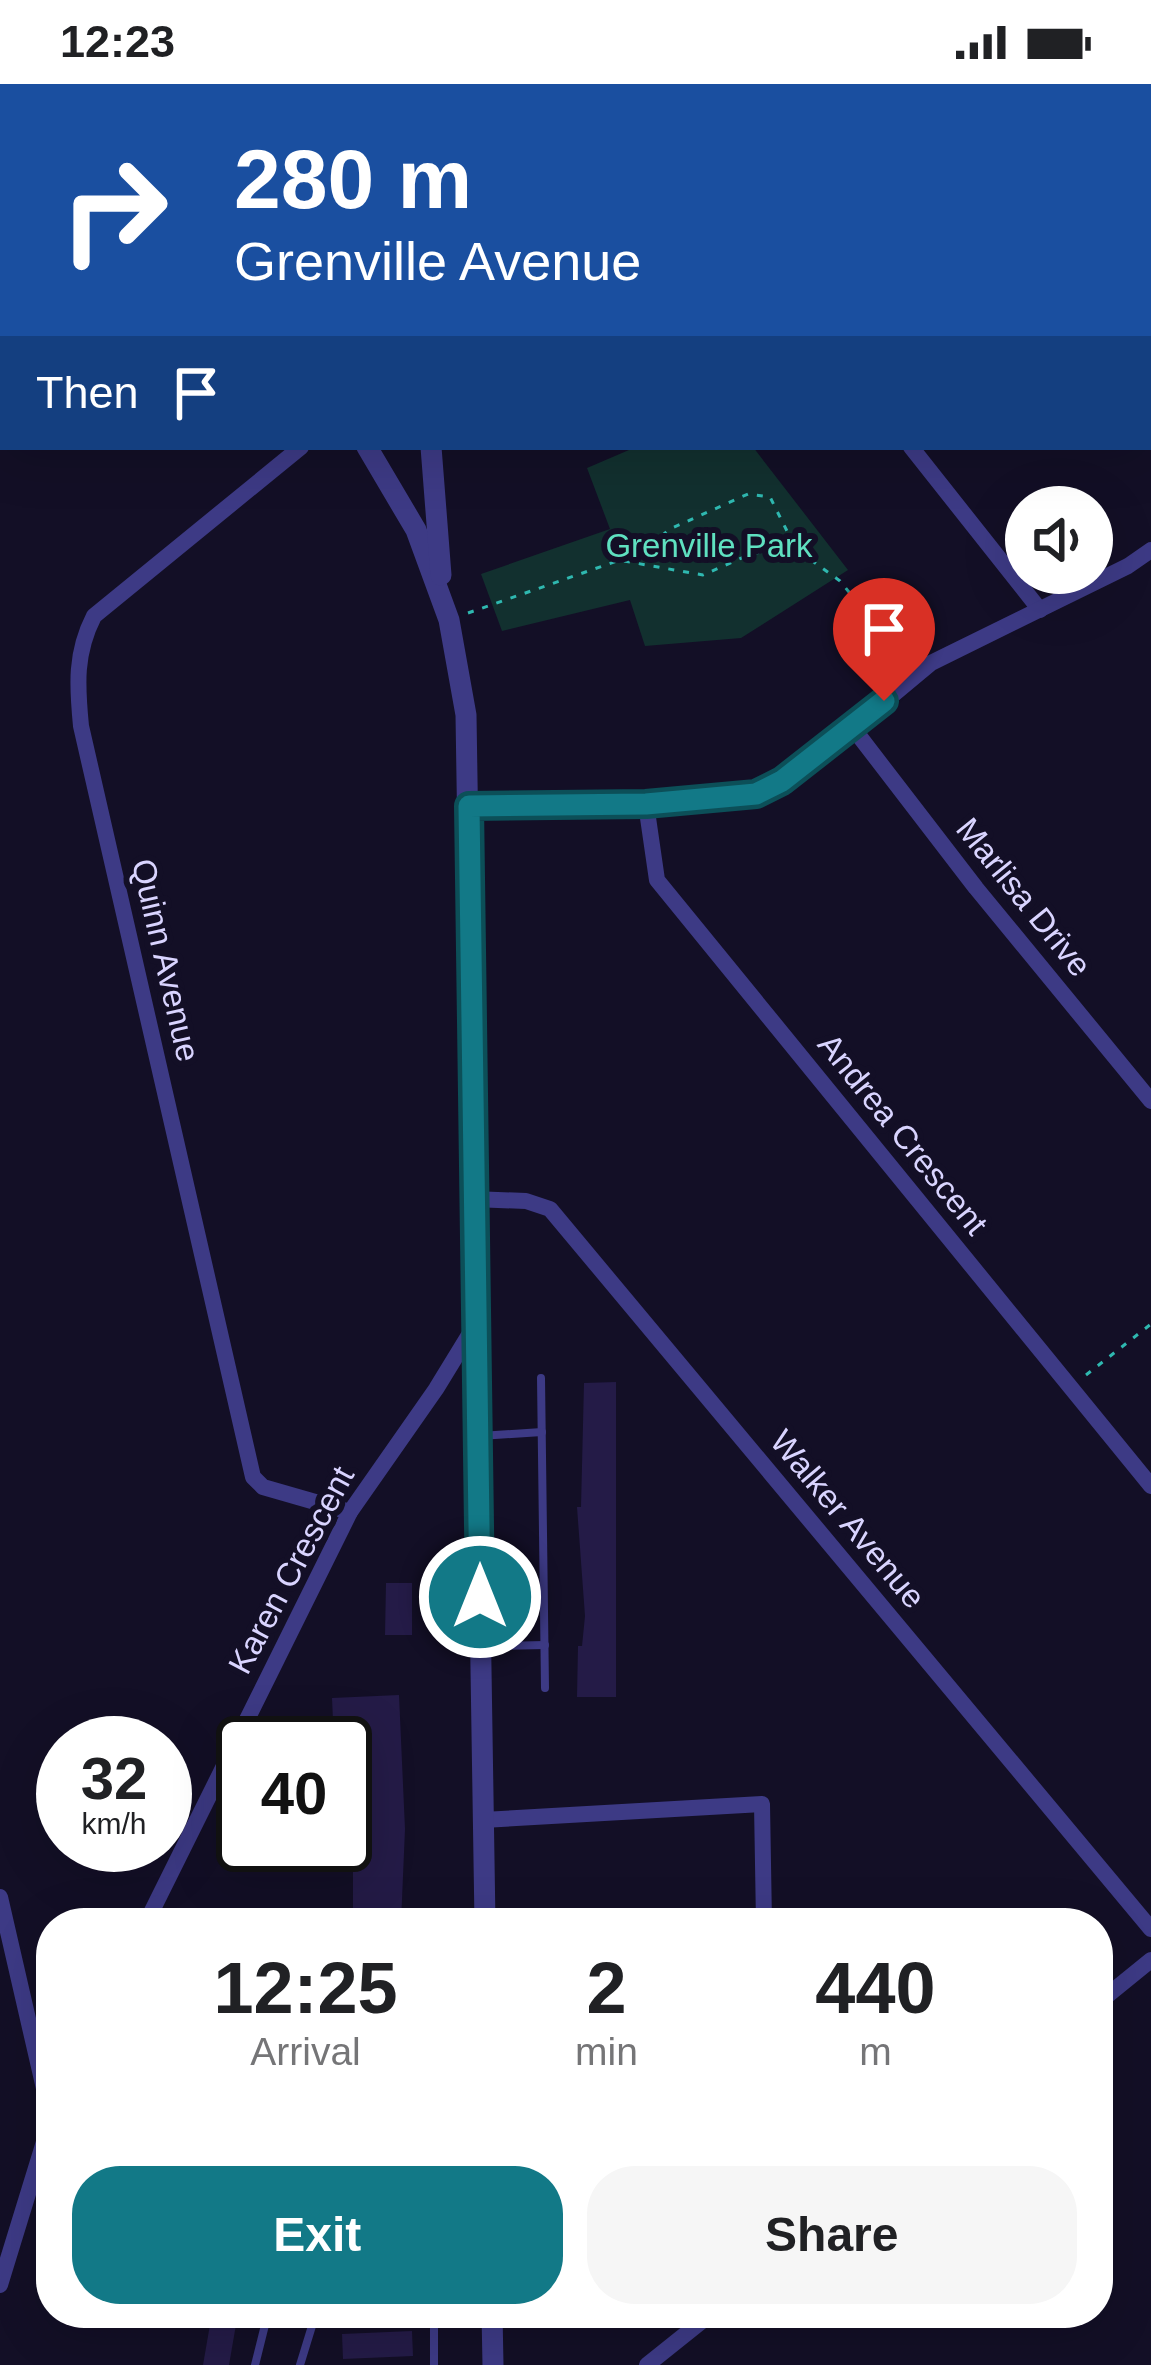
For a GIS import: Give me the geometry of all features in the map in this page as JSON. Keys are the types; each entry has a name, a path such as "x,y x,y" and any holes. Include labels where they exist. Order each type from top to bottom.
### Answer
{"street":[{"name":"Quinn Avenue","path":"297,450 94,616 81,641 76,678 81,726 253,1478 263,1486 350,1512"},
{"path":"369,450 416,530 446,612"},
{"path":"431,450 446,612 466,715 485,1908"},
{"path":"913,450 1040,610"},
{"path":"469,806 646,804 756,794 782,781 853,728 916,674 1151,550"},
{"name":"Marlisa Drive","path":"853,728 976,888 1151,1100"},
{"name":"Andrea Crescent","path":"646,804 657,880 1151,1486"},
{"name":"Walker Avenue","path":"472,1198 526,1201 550,1209 1151,1929"},
{"name":"Karen Crescent","path":"153,1908 350,1512 436,1390 477,1321"},
{"path":"483,1820 762,1804 764,1908"},
{"path":"0,1897 36,2054"},
{"path":"1113,1991 1151,1960"},
{"path":"0,2285 36,2168"},
{"path":"492,2328 493,2365"},
{"path":"647,2365 693,2328"}],"lane":[{"path":"541,1378 545,1688"},
{"path":"479,1436 542,1432"},
{"path":"478,1646 545,1645"},
{"path":"255,2365 264,2328"},
{"path":"300,2365 311,2328"},
{"path":"434,2328 434,2365"}],"path":[{"path":"446,612 640,553 670,529 748,494 770,497 796,548 840,581 916,674"},
{"path":"619,560 703,575 753,554 796,548"},
{"path":"1070,1387 1151,1324"}],"green space":[{"name":"Grenville Park","path":"629,450 755,450 848,570 741,638 645,646 630,600 502,631 481,574 610,529 587,468"}],"building":[{"path":"616,1382 616,1697 577,1697 578,1646 582,1646 585,1616 577,1507 581,1507 584,1383"},
{"path":"386,1583 412,1583 412,1635 385,1635"},
{"path":"399,1695 405,1829 402,1908 353,1908 353,1872 372,1872 372,1716 333,1716 332,1698"},
{"path":"209,2328 235,2328 229,2365 203,2365"},
{"path":"412,2331 413,2356 343,2359 342,2334"}],"route":[{"path":"480,1597 469,806 646,804 756,794 782,781 884,701"}]}
